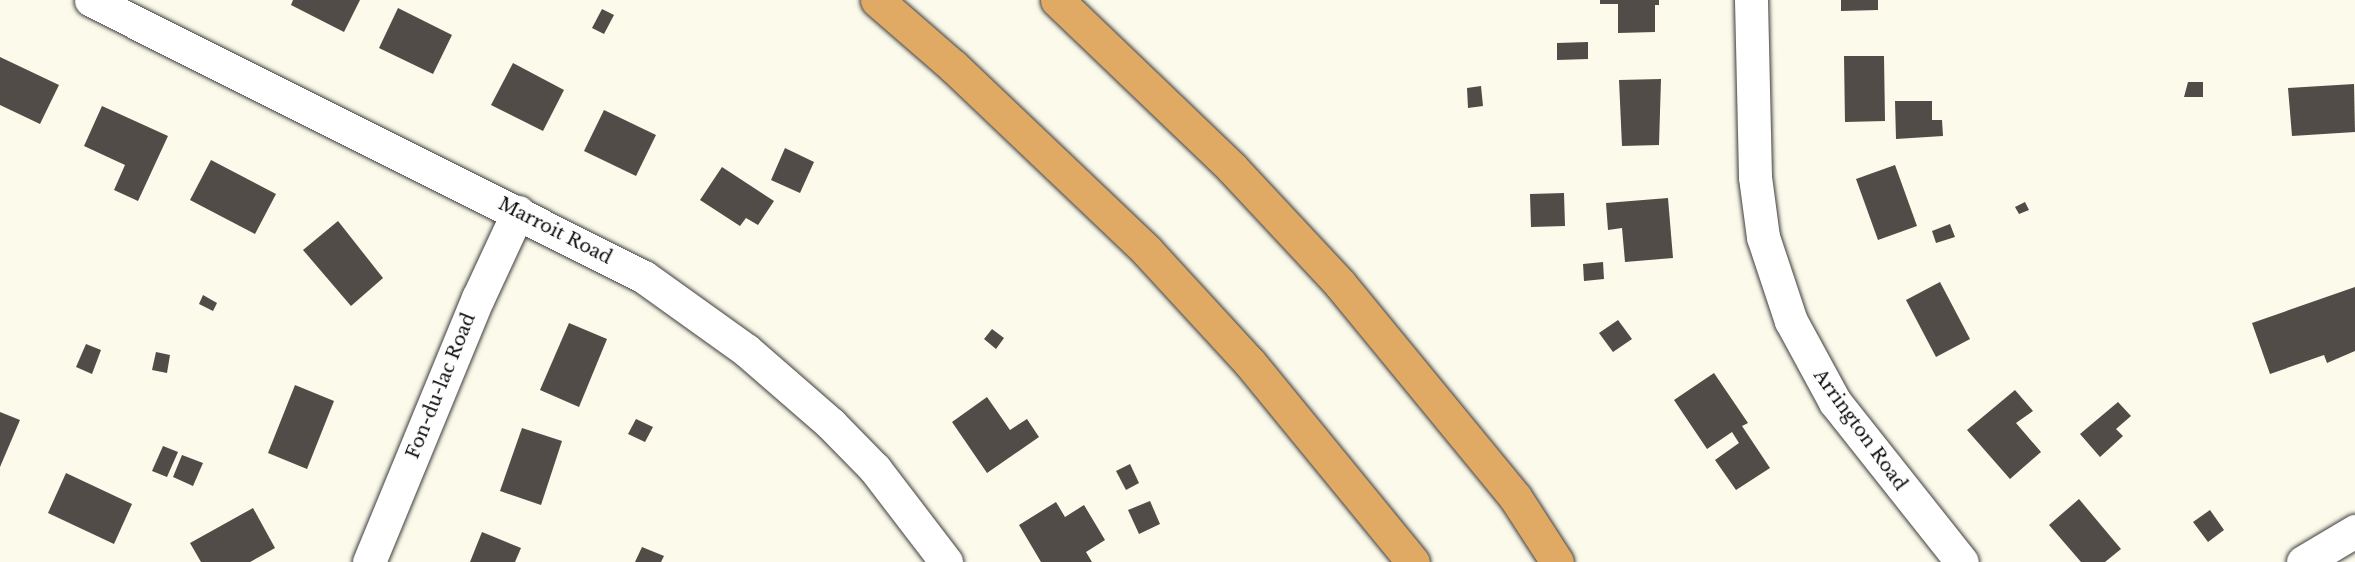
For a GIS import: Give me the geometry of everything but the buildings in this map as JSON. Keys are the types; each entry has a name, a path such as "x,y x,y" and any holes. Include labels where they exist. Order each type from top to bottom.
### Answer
{"highway":[{"path":"877,0 953,66 1147,251 1250,363 1413,562"},
{"path":"1057,0 1232,168 1340,284 1515,497 1557,562"}],"street":[{"name":"Marroit Road","path":"91,0 644,277 746,350 831,424 875,469 946,562"},
{"name":"Arrington Road","path":"1751,0 1755,177 1763,237 1791,321 1835,402 1962,562"},
{"name":"Fon-du-lac Road","path":"369,562 478,298 518,212"},
{"path":"2303,562 2355,531"}]}
